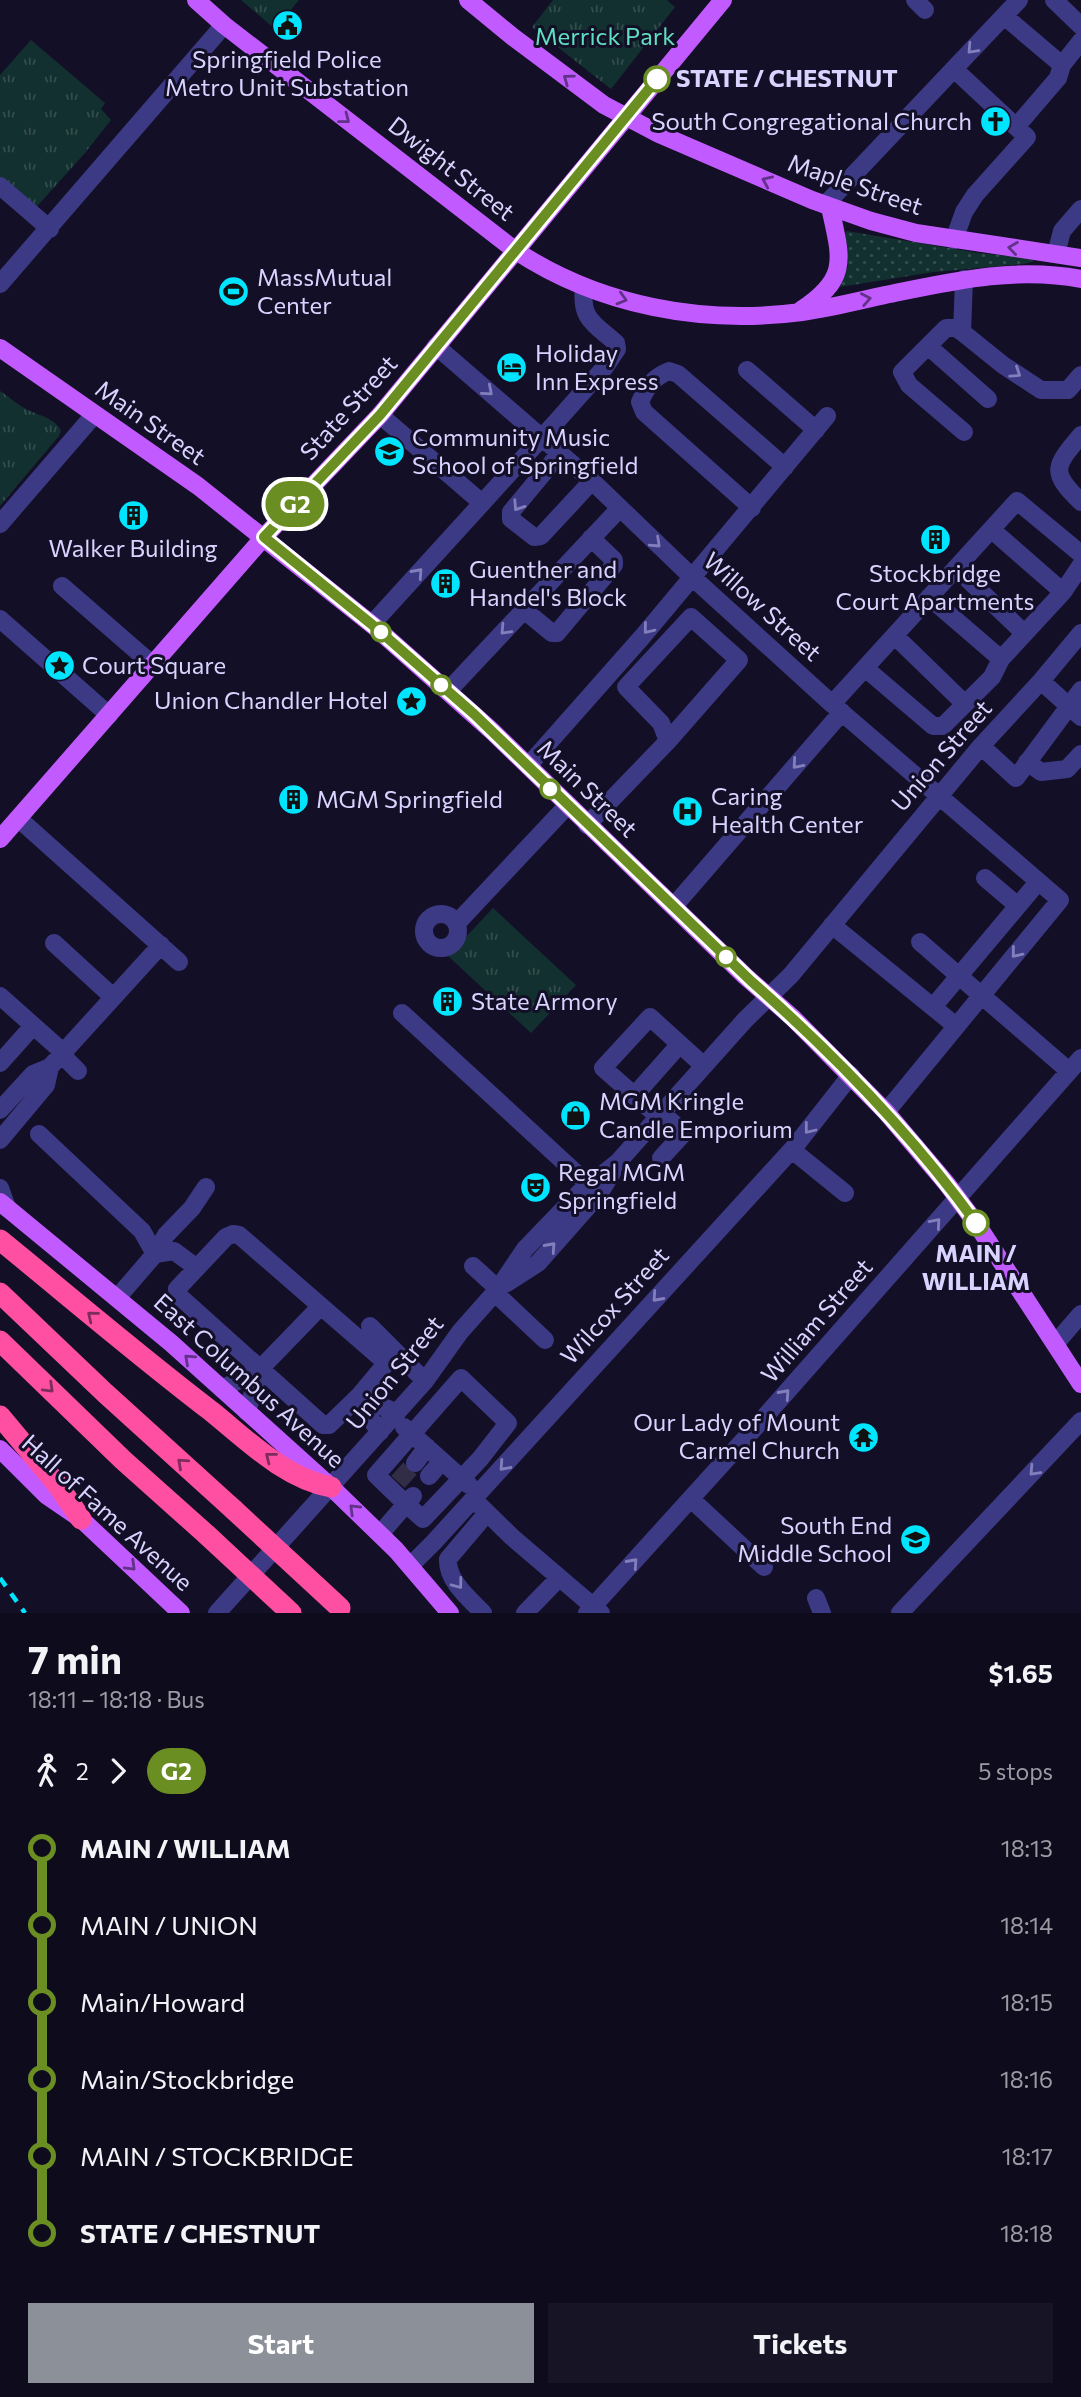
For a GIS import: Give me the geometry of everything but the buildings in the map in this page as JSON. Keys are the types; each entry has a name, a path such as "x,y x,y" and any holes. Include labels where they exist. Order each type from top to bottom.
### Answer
{"highway":[{"path":"0,1240 284,1468 314,1484 331,1487"},
{"path":"0,1293 342,1610"},
{"path":"0,1341 123,1460 291,1613"},
{"path":"0,1416 57,1484 81,1519"}],"main road":[{"name":"Dwight Street","path":"196,0 224,25 516,251 551,273 584,288 671,310 737,315 799,312 964,279 1020,275 1081,279"},
{"name":"Maple Street","path":"468,0 598,101 659,134 828,206 894,228 954,240 1081,258"},
{"name":"State Street","path":"0,839 264,537 380,415 723,0"},
{"path":"799,312 828,289 838,270 839,253 828,206"},
{"name":"Main Street","path":"0,348 198,486 372,624 528,766 851,1075 886,1112 958,1198 1081,1384"},
{"name":"East Columbus Avenue","path":"4,1205 117,1298 331,1487 380,1534 450,1613"},
{"name":"Hall of Fame Avenue","path":"0,1449 46,1495 81,1519 180,1613"}],"street":[{"path":"828,206 1019,0"},
{"path":"1054,0 1081,26"},
{"path":"1004,16 1062,65"},
{"path":"0,284 224,25"},
{"path":"1016,127 1058,78 1062,65 1081,41"},
{"path":"954,69 1027,137 975,195 964,212 954,240"},
{"path":"0,187 50,229"},
{"path":"1056,254 1062,231 1081,209"},
{"path":"962,332 964,279"},
{"path":"372,624 605,367 617,349 617,343 596,327 586,314 582,304 584,288"},
{"path":"964,432 909,385 902,372 946,328 956,328 1003,365 1041,390 1068,390 1081,375"},
{"name":"Willow Street","path":"436,346 592,481 691,576 837,708 1060,900 983,994"},
{"path":"928,346 988,399"},
{"path":"528,766 643,636 821,423 747,370"},
{"path":"752,508 644,412 640,402 646,388 658,376 669,371 678,374 785,467"},
{"path":"0,524 94,415"},
{"path":"380,415 482,503"},
{"path":"1081,435 1074,456 1060,463 1059,474 1063,485 1081,502"},
{"path":"560,453 511,512 511,519 534,537 541,536 592,481"},
{"path":"674,906 837,708 865,667 1017,501 1081,554"},
{"path":"448,691 620,509"},
{"path":"992,530 1063,592"},
{"path":"524,610 552,633 557,633 614,565 614,560 591,538"},
{"path":"865,667 933,726 943,726 992,677 1000,659 1063,592 1081,565"},
{"path":"957,569 1024,633"},
{"path":"62,586 153,665"},
{"path":"929,597 1000,659"},
{"path":"587,825 668,741 739,660 691,617 626,687 661,723 668,741"},
{"path":"0,619 109,715"},
{"name":"Union Street","path":"497,1291 538,1263 599,1194 618,1163 704,1066 791,975 981,746 1081,634"},
{"path":"895,636 965,704"},
{"path":"1041,681 1074,712"},
{"path":"981,746 1016,778 1027,762 1074,712 1081,690"},
{"path":"1027,762 1041,772 1068,769 1081,754"},
{"path":"457,923 567,806"},
{"path":"19,819 178,962"},
{"path":"985,878 1018,905"},
{"path":"933,1007 1038,881"},
{"path":"832,925 956,1026"},
{"path":"920,942 959,976 1075,1064"},
{"path":"54,943 113,997"},
{"path":"0,1110 33,1074 58,1058 161,945"},
{"path":"886,1112 983,994"},
{"path":"0,996 33,1026 58,1058 78,1071"},
{"path":"402,1013 589,1185"},
{"path":"662,1158 684,1132 634,1096 603,1068 650,1017 704,1066"},
{"path":"0,1063 33,1026"},
{"path":"634,1096 680,1044"},
{"path":"0,1140 6,1129 46,1085 58,1058"},
{"name":"William Street","path":"594,1611 1075,1064"},
{"name":"Wilcox Street","path":"410,1566 792,1150 851,1075"},
{"path":"39,1134 142,1231 155,1254"},
{"path":"792,1150 845,1193"},
{"name":"Union Street","path":"217,1613 425,1381 460,1332 497,1291 525,1249 589,1185 618,1163"},
{"path":"117,1298 155,1254 166,1235 192,1208 206,1187"},
{"path":"0,1188 4,1205"},
{"path":"239,1235 383,1360 384,1366 359,1396 329,1425 323,1425 179,1296 177,1289 197,1268 226,1237 239,1235"},
{"path":"155,1254 174,1251 197,1268"},
{"path":"473,1266 545,1340"},
{"path":"222,1389 260,1369 320,1307"},
{"path":"1056,1343 1081,1314"},
{"path":"369,1326 425,1381"},
{"path":"247,1412 260,1369"},
{"path":"461,1378 508,1423 480,1459 423,1519 395,1486 376,1475 412,1434 461,1378"},
{"path":"359,1396 395,1416 462,1478 487,1513 594,1611"},
{"path":"359,1396 362,1408 380,1432"},
{"path":"900,1613 1081,1421"},
{"path":"415,1463 427,1447"},
{"path":"429,1476 442,1461"},
{"path":"691,1499 764,1567"},
{"path":"380,1534 409,1500"},
{"path":"483,1613 453,1579 448,1559 487,1513"},
{"path":"525,1613 559,1578"}],"green space":[{"path":"241,0 299,0 275,29"},
{"name":"Merrick Park","path":"553,0 667,0 675,7 611,89 532,27"},
{"path":"31,40 105,103 101,109 111,120 31,213 0,186 0,75"},
{"path":"847,231 979,253 1030,258 1034,261 934,272 840,287 848,266 844,235"},
{"path":"0,391 24,408 51,420 61,431 0,506"},
{"path":"493,908 576,985 531,1033 448,956"}],"tunnel":[{"path":"398,1482 415,1463"}],"railway":[{"path":"0,1578 25,1613"}],"bus line":[{"name":"G2","path":"657,79 380,415 264,537 375,627 474,714 567,806 793,1018 900,1128 976,1223"}],"place":[{"name":"Springfield Police Metro Unit Substation","path":"287,26"},
{"name":"STATE / CHESTNUT","path":"657,79"},
{"name":"South Congregational Church","path":"995,122"},
{"name":"MassMutual Center","path":"234,292"},
{"name":"Holiday Inn Express","path":"512,368"},
{"name":"Community Music School of Springfield","path":"389,452"},
{"name":"Walker Building","path":"133,515"},
{"name":"Stockbridge Court Apartments","path":"935,540"},
{"name":"Guenther and Handel's Block","path":"446,584"},
{"name":"Court Square","path":"59,666"},
{"name":"Union Chandler Hotel","path":"411,701"},
{"name":"MGM Springfield","path":"293,800"},
{"name":"Caring Health Center","path":"688,811"},
{"name":"State Armory","path":"448,1002"},
{"name":"MGM Kringle Candle Emporium","path":"576,1116"},
{"name":"Regal MGM Springfield","path":"535,1187"},
{"name":"MAIN / WILLIAM","path":"976,1223"},
{"name":"Our Lady of Mount Carmel Church","path":"863,1437"},
{"name":"South End Middle School","path":"915,1540"}]}
